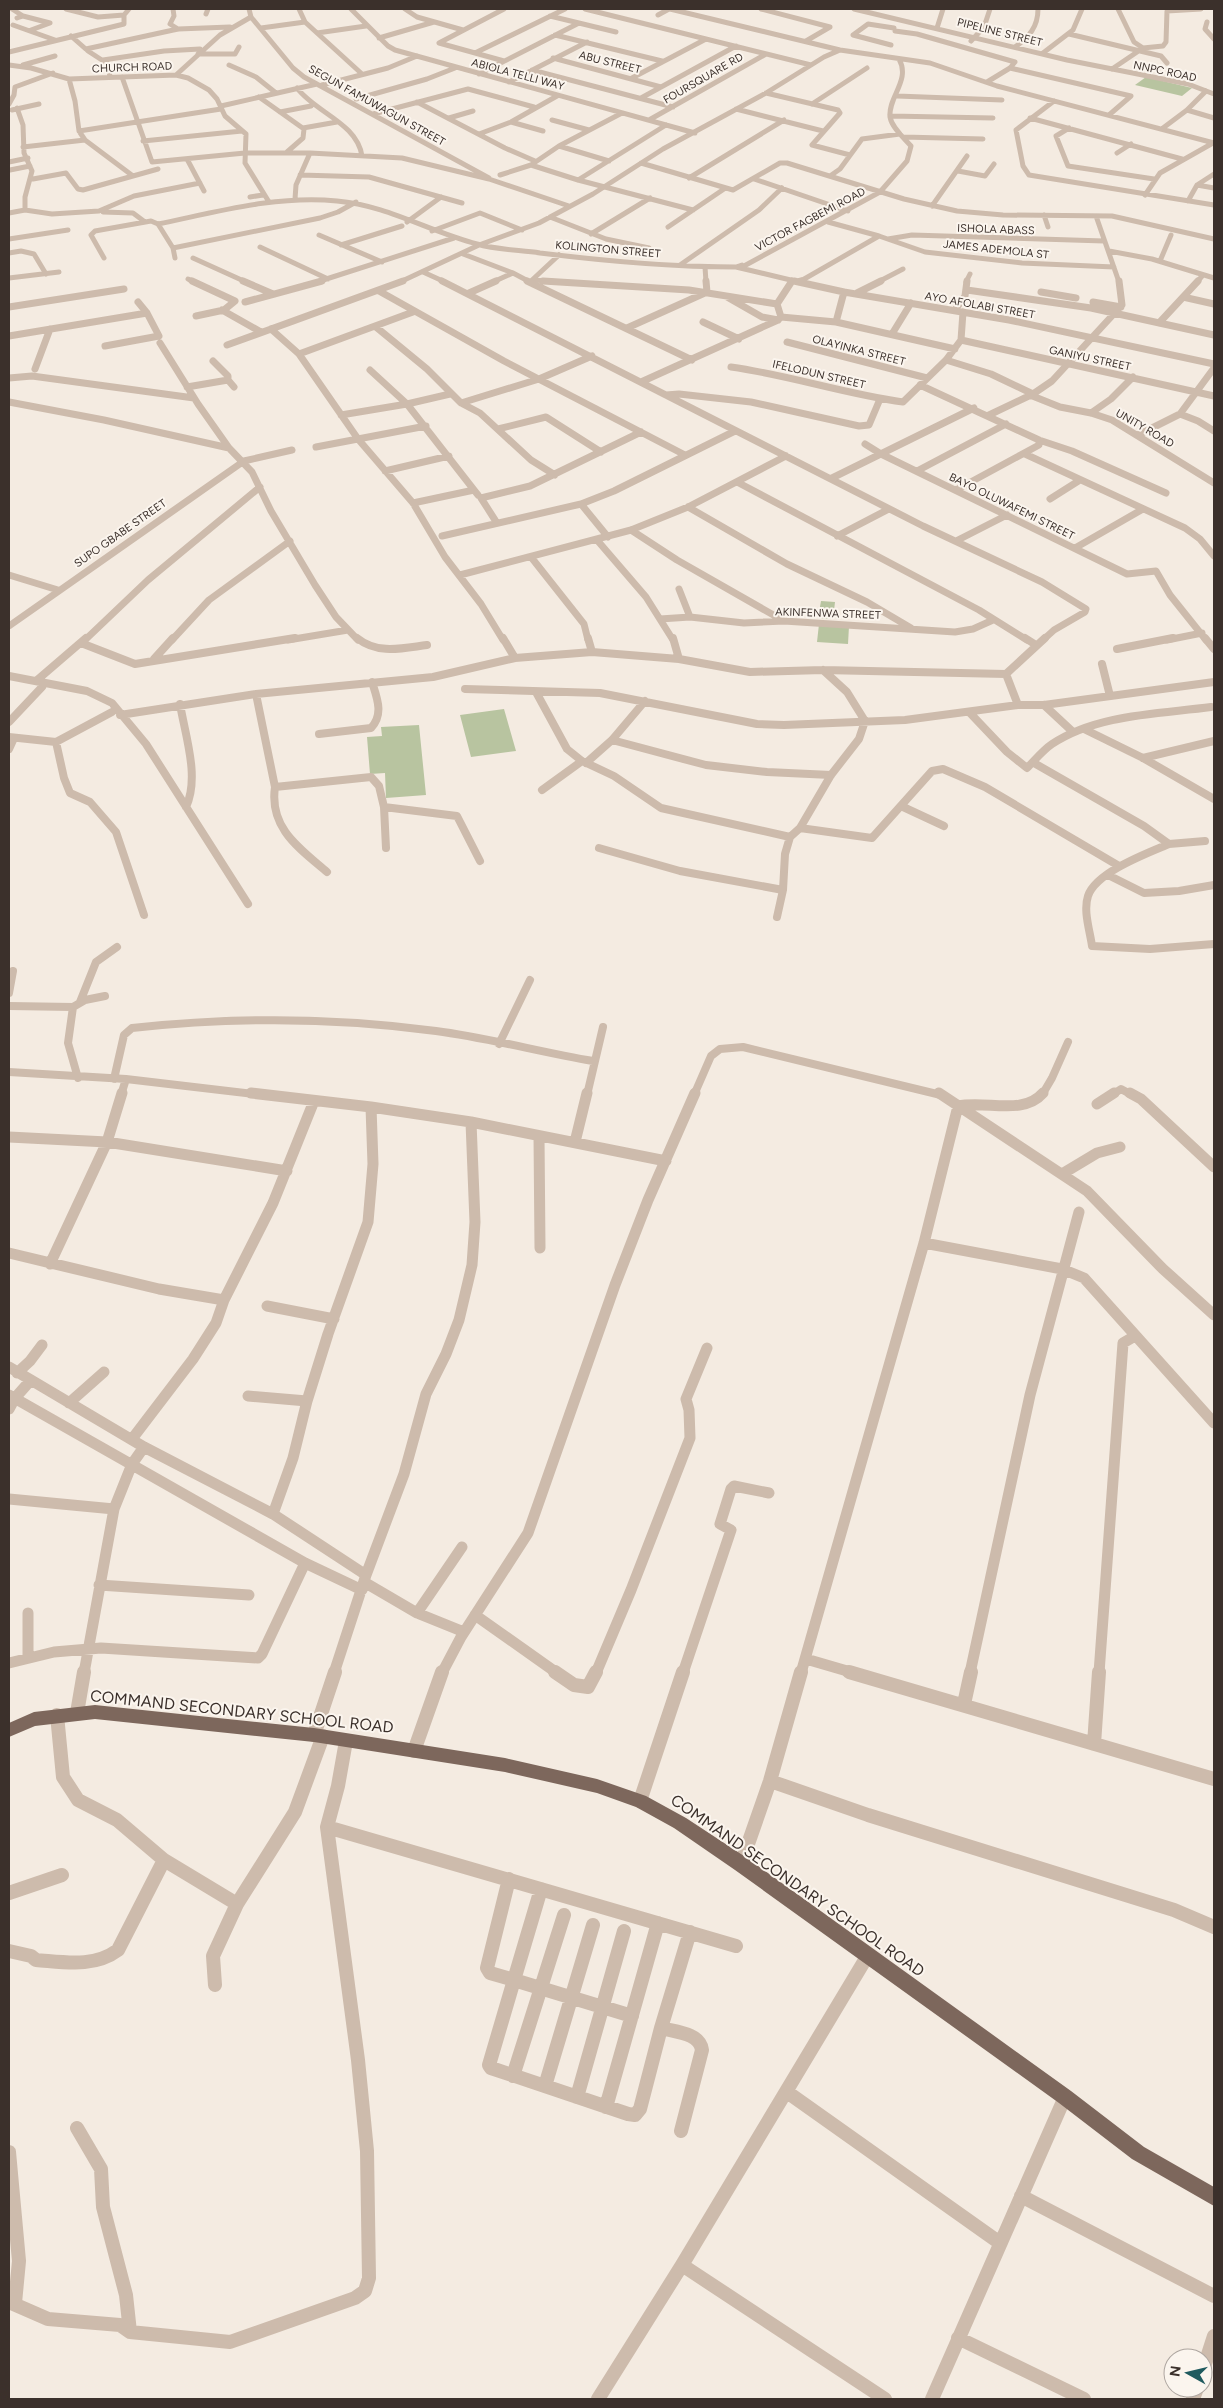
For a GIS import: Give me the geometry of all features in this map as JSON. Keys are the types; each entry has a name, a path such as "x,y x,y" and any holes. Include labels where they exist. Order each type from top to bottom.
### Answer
{"main road":[{"name":"COMMAND SECONDARY SCHOOL ROAD","path":"9,1730 34,1719 94,1712 318,1736 506,1765 597,1786 640,1801 680,1823 741,1864 1065,2097 1138,2153 1214,2197"}],"street":[{"path":"12,9 23,16 50,23 31,30"},
{"path":"66,9 98,17 124,15"},
{"path":"9,52 124,24 124,15 129,9"},
{"path":"173,9 174,16 170,24 178,29"},
{"path":"206,14 208,9"},
{"path":"176,75 199,52 230,27 251,18 249,9"},
{"path":"299,9 305,22 362,74"},
{"name":"ABIOLA TELLI WAY","path":"351,9 366,26 391,48 455,68 695,133"},
{"path":"406,9 417,17 462,30"},
{"path":"504,9 439,42 504,61"},
{"path":"475,53 565,9"},
{"path":"585,9 811,65"},
{"path":"642,23 670,9 840,50 871,56 930,63 1054,101 1163,128 1213,143"},
{"path":"760,9 830,26 829,29 806,41"},
{"name":"PIPELINE STREET","path":"854,9 1112,69"},
{"path":"937,28 943,9"},
{"path":"961,47 976,38 986,24 990,9"},
{"path":"1015,47 1025,41 1032,32 1038,20 1038,9"},
{"path":"1043,53 1069,34 1079,21 1082,9"},
{"path":"1118,9 1134,42 1141,50"},
{"path":"1112,69 1141,50 1163,46 1166,42 1167,10 1201,9"},
{"path":"889,57 888,54 894,30 892,17 894,11"},
{"path":"698,15 705,12"},
{"path":"13,24 23,16"},
{"path":"550,16 616,32"},
{"name":"SEGUN FAMUWAGUN STREET","path":"251,18 293,68 319,85 418,141 485,174 489,179"},
{"path":"261,28 305,22"},
{"path":"379,38 412,30 434,22"},
{"path":"1207,22 1205,29 1214,39"},
{"path":"479,74 579,23"},
{"path":"13,24 40,26"},
{"path":"13,24 55,40"},
{"path":"891,45 853,35 868,24 918,34 961,47 1012,59 1015,62 1010,68 987,82"},
{"path":"317,33 366,26"},
{"path":"86,48 178,29 230,27"},
{"path":"1069,34 1141,50 1161,56 1166,63"},
{"path":"555,35 662,62"},
{"path":"71,36 104,60 109,66 110,77"},
{"path":"632,78 706,39"},
{"path":"509,82 586,42"},
{"path":"37,46 43,49"},
{"path":"641,98 736,46"},
{"path":"104,60 164,51 235,54 239,48"},
{"path":"227,345 379,291 479,245 550,218 640,163 840,50"},
{"path":"20,66 54,57 49,52"},
{"name":"FOURSQUARE RD","path":"649,120 766,54"},
{"path":"79,131 221,108 259,97 388,68 417,56"},
{"name":"ABU STREET","path":"553,58 662,87"},
{"path":"899,59 903,70 890,116 993,118"},
{"name":"CHURCH ROAD","path":"9,65 53,73 69,79 176,75 188,78 204,87 215,97 221,108 242,131"},
{"path":"229,65 256,77 276,93"},
{"path":"356,99 422,81 455,68"},
{"path":"812,104 867,68"},
{"path":"1010,68 1131,96 1109,115"},
{"name":"NNPC ROAD","path":"1112,69 1188,84 1214,94"},
{"path":"532,70 674,107"},
{"path":"9,104 14,95 15,87 53,73"},
{"path":"122,77 136,123 152,162 244,153 287,152 402,158 478,178 489,179 569,206"},
{"path":"69,79 75,101 79,131 85,140 133,176"},
{"path":"297,88 311,106 356,136 362,145 362,156"},
{"path":"373,114 468,89 534,107"},
{"path":"1163,128 1187,110 1206,91"},
{"path":"766,92 840,111 812,145 850,155"},
{"path":"480,134 511,122 534,107 558,96"},
{"path":"897,96 1002,100"},
{"path":"259,97 303,128 305,132 303,138 287,152"},
{"path":"1054,101 1016,130 1023,166 1029,175 1214,205"},
{"path":"417,102 533,163 578,180 692,210"},
{"path":"9,110 39,104"},
{"path":"280,112 311,106"},
{"path":"17,108 23,116 25,124 23,147 33,179 24,198 25,210"},
{"path":"736,108 824,131"},
{"path":"1187,110 1214,118"},
{"path":"449,118 473,111"},
{"path":"500,175 533,163 559,146 622,113"},
{"name":"VICTOR FAGBEMI ROAD","path":"741,267 828,222 880,192 910,155 911,146 893,124 890,116"},
{"path":"1030,118 1182,159"},
{"path":"552,120 589,130"},
{"path":"689,178 784,120"},
{"path":"303,128 337,122"},
{"path":"511,122 543,131"},
{"path":"578,180 666,125"},
{"path":"1069,128 1056,136 1068,166 1154,179"},
{"path":"143,141 242,131 247,137 244,153 245,162 269,202"},
{"path":"830,176 840,169 862,139 902,135 983,139"},
{"path":"23,147 85,140"},
{"path":"1145,195 1154,179 1182,159 1213,143"},
{"path":"1117,153 1131,144"},
{"path":"559,146 609,160"},
{"path":"295,199 300,175 310,153"},
{"path":"932,206 967,156"},
{"path":"9,162 28,158"},
{"path":"187,159 204,191"},
{"path":"640,163 724,189 736,189 784,163 932,206 967,212 1127,218 1214,239"},
{"path":"958,171 985,176 994,164"},
{"path":"10,170 30,166"},
{"path":"68,191 83,190 158,169"},
{"path":"33,179 64,170 78,189"},
{"path":"1188,201 1197,185 1214,174"},
{"path":"300,175 370,177 462,203"},
{"path":"754,178 848,211"},
{"path":"99,211 126,199 200,184"},
{"path":"1197,185 1214,188"},
{"path":"680,265 759,210 782,188"},
{"path":"668,227 724,189"},
{"path":"250,197 264,195"},
{"path":"341,245 405,224 441,198"},
{"path":"591,234 650,198"},
{"name":"KOLINGTON STREET","path":"145,222 154,221 158,224 269,202 295,199 356,202 377,208 405,224 479,245 586,259 705,267 741,267"},
{"path":"173,248 312,220 338,212 356,202"},
{"path":"9,213 25,210 52,214 99,211 130,212 145,222"},
{"path":"432,231 480,213 522,230"},
{"path":"1044,215 1048,227"},
{"path":"989,415 1032,394 1052,381 1121,307 1124,298 1096,216"},
{"path":"550,218 591,234 648,248"},
{"path":"104,258 92,232 145,222"},
{"name":"JAMES ADEMOLA ST","path":"828,222 879,236 924,252 1022,263 1114,267"},
{"path":"158,224 173,248 175,258"},
{"path":"9,239 68,230"},
{"path":"1160,261 1171,234"},
{"name":"ISHOLA ABASS","path":"887,239 912,235 1104,241"},
{"path":"319,236 382,262"},
{"path":"777,304 796,281 879,236"},
{"path":"246,302 328,280 454,238"},
{"path":"260,248 328,280"},
{"path":"1109,251 1160,261 1214,278"},
{"path":"9,253 34,254 46,274"},
{"path":"463,254 532,281 554,295 692,360"},
{"path":"532,281 559,255"},
{"path":"193,258 273,294"},
{"path":"705,267 707,292"},
{"name":"AYO AFOLABI STREET","path":"741,267 844,292 955,310 1093,338 1214,366"},
{"path":"857,293 903,269"},
{"path":"9,278 59,272"},
{"path":"9,749 12,737 56,742 117,713 256,694 433,677 515,658 592,652 679,659 750,672 823,670 1006,674 1036,644 1054,630 1085,612 1086,609 1042,582 889,509 469,292 423,272"},
{"path":"469,292 513,273"},
{"path":"955,310 966,290 970,274"},
{"path":"1159,323 1203,275"},
{"path":"188,278 235,300 233,304 222,310 196,316"},
{"path":"532,281 707,292 777,304"},
{"path":"9,308 124,289"},
{"path":"1005,293 1008,289 1014,289"},
{"path":"966,290 1005,293 1115,313 1214,335"},
{"path":"379,291 413,312 685,455"},
{"path":"1032,291 1121,307"},
{"path":"627,328 707,292"},
{"path":"836,322 844,292"},
{"path":"724,294 762,317 836,322 955,349"},
{"path":"1183,297 1214,304"},
{"path":"105,346 157,338 159,336 147,313 138,302"},
{"path":"892,334 911,302"},
{"path":"777,304 780,318"},
{"path":"222,310 261,332"},
{"path":"299,354 413,312"},
{"path":"963,312 961,340 946,360 920,385 974,408 1039,440 1088,457 1166,492"},
{"path":"9,336 147,313"},
{"path":"641,382 780,318"},
{"path":"703,322 739,338"},
{"path":"376,327 427,369 450,394 461,403 480,413 531,460 555,475"},
{"path":"35,369 50,329"},
{"path":"271,329 299,354 358,440 413,503 445,557 460,575 515,658"},
{"name":"GANIYU STREET","path":"961,340 1214,396"},
{"name":"OLAYINKA STREET","path":"787,342 927,378"},
{"path":"160,343 194,398 229,448 244,461 260,486 268,506 332,611 348,630 364,644 374,648 388,649 427,645"},
{"path":"461,403 539,378 592,356"},
{"name":"UNITY ROAD","path":"946,360 991,374 1060,407 1091,413 1112,420 1138,434 1214,484"},
{"path":"213,361 228,376 228,380 234,388"},
{"path":"1138,434 1180,414 1197,393 1214,366"},
{"name":"IFELODUN STREET","path":"730,367 762,371 880,399 903,402 920,385"},
{"path":"370,370 407,404 426,426 482,498 495,520"},
{"path":"9,378 32,376 194,398"},
{"path":"1091,413 1111,399 1133,377"},
{"path":"187,387 228,380"},
{"path":"341,415 407,404 450,394"},
{"path":"666,395 678,394 757,403 865,426 869,425 880,399"},
{"path":"9,402 104,420 229,448"},
{"path":"832,478 974,408"},
{"path":"1180,414 1198,421 1214,431"},
{"path":"498,428 546,416 601,452"},
{"path":"917,471 1006,424"},
{"path":"316,447 426,426"},
{"path":"442,536 581,504 614,491 736,431"},
{"path":"482,498 530,486 641,432"},
{"path":"956,490 1025,454 1039,445 1039,440"},
{"name":"BAYO OLUWAFEMI STREET","path":"865,444 881,454 1127,574 1152,570 1158,574 1170,595 1202,633"},
{"path":"244,461 292,450"},
{"path":"1025,454 1192,533 1214,556"},
{"path":"385,471 449,456"},
{"path":"460,575 631,530 688,507 786,456"},
{"name":"SUPO GBABE STREET","path":"9,625 244,461"},
{"path":"1050,499 1080,480"},
{"path":"737,482 979,610 1036,644"},
{"path":"9,722 39,684 80,643 148,580 260,486"},
{"path":"413,503 474,490"},
{"path":"581,504 608,537"},
{"path":"688,507 787,564 867,602 914,629"},
{"path":"837,536 889,509"},
{"path":"1074,548 1143,509"},
{"path":"956,541 1007,515"},
{"path":"631,530 677,560 784,621"},
{"path":"597,540 618,561 676,642 679,659"},
{"path":"154,659 209,600 290,541"},
{"path":"531,557 584,624 592,652"},
{"path":"9,575 58,590"},
{"path":"679,589 690,617"},
{"name":"AKINFENWA STREET","path":"660,619 690,617 744,623 784,621 963,632 993,620"},
{"path":"80,643 128,663 135,664 154,659 348,630"},
{"path":"1117,649 1202,633 1214,649"},
{"path":"1102,664 1110,696"},
{"path":"823,670 847,692 865,721"},
{"path":"1006,674 1018,705"},
{"path":"9,676 81,694 117,713 146,744 248,904"},
{"path":"9,681 39,684"},
{"path":"319,734 371,728 375,725 379,709 372,682"},
{"path":"466,688 600,694 645,701 757,724 784,725 905,720 970,713 1018,705 1044,705 1214,682"},
{"path":"536,692 562,743 584,762 614,776 661,808 790,837"},
{"path":"256,694 274,787 274,806 278,821 290,836 327,872"},
{"path":"542,790 584,762 612,740 645,701"},
{"path":"180,704 192,785 192,799 186,807"},
{"path":"1044,705 1073,732"},
{"path":"970,713 1007,752 1026,767 1034,763 1050,745 1073,732 1120,719 1211,707"},
{"path":"777,917 783,890 785,854 790,837 800,828 831,775 859,739 865,721"},
{"path":"1084,729 1142,758 1214,799"},
{"path":"612,740 706,765 767,772 831,775"},
{"path":"1142,758 1214,741"},
{"path":"56,742 64,778 71,796 90,802 116,832 144,915"},
{"path":"1034,763 1144,826 1169,844"},
{"path":"800,828 872,838 932,771 943,769 985,787 1119,866"},
{"path":"274,787 371,777 376,780 382,793 386,848"},
{"path":"901,806 944,826"},
{"path":"384,807 457,816 480,860"},
{"path":"1205,841 1169,844 1119,866 1088,892 1086,902 1092,946 1150,948 1214,944"},
{"path":"599,848 680,871 783,890"},
{"path":"1108,875 1144,893 1179,891 1214,885"},
{"path":"78,1078 68,1044 76,1004 96,962 117,947"},
{"path":"9,993 13,971"},
{"path":"498,1044 530,980"},
{"path":"9,1006 76,1004 105,996"},
{"path":"114,1079 124,1036 128,1030 160,1024 230,1020 350,1021 437,1031 593,1061"},
{"path":"575,1142 602,1027"},
{"path":"958,1106 973,1102 1025,1106 1034,1102 1043,1093 1054,1076 1068,1042"},
{"path":"414,1751 446,1664 475,1615 515,1558 528,1533 615,1285 648,1200 712,1052 724,1048 743,1047 939,1093 1087,1191 1163,1269 1214,1314"},
{"path":"9,1072 78,1078 126,1079 371,1108 471,1122 666,1161"},
{"path":"50,1264 107,1142 126,1079"},
{"path":"1097,1104 1120,1089 1141,1099 1214,1166"},
{"path":"132,1439 203,1345 216,1323 224,1300 287,1170 314,1101"},
{"path":"741,1864 751,1840 770,1781 806,1659 924,1244 958,1106"},
{"path":"273,1514 293,1458 307,1401 334,1318 368,1222 372,1164 371,1108"},
{"path":"215,1985 213,1956 237,1904 296,1812 364,1583 401,1483 426,1394 460,1320 472,1265 475,1222 471,1122"},
{"path":"539,1136 540,1248"},
{"path":"9,1137 107,1142 287,1170"},
{"path":"1062,1174 1097,1153 1120,1146"},
{"path":"964,1704 1021,1437 1062,1269 1079,1212"},
{"path":"924,1244 1062,1269 1084,1278 1214,1423"},
{"path":"9,1253 159,1289 224,1300"},
{"path":"267,1306 334,1318"},
{"path":"1094,1744 1123,1343 1135,1336"},
{"path":"42,1345 30,1362 13,1370 30,1382 144,1447 273,1514 364,1583 417,1612 464,1632"},
{"path":"475,1615 574,1685 588,1687 593,1680 631,1590 690,1438 689,1410 686,1399 707,1348"},
{"path":"68,1403 104,1372"},
{"path":"9,1409 12,1396 30,1382"},
{"path":"12,1396 305,1563 364,1583"},
{"path":"248,1396 307,1401"},
{"path":"77,1713 114,1509 132,1464 144,1447"},
{"path":"640,1801 731,1530 720,1524 731,1489 734,1486 769,1493"},
{"path":"9,1499 114,1509"},
{"path":"417,1612 462,1547"},
{"path":"9,1663 28,1656 54,1651 88,1648 140,1649 258,1658 262,1654 305,1563"},
{"path":"100,1585 249,1595"},
{"path":"28,1613 28,1656"},
{"path":"806,1659 1214,1779"},
{"path":"57,1715 63,1777 78,1800 117,1820 164,1860 237,1904"},
{"path":"9,2152 17,2246 21,2266 12,2303 48,2319 120,2325 130,2332 230,2342 355,2298 364,2291 369,2278 367,2151 358,2060 327,1826 338,1786 346,1740"},
{"path":"770,1781 868,1815 1174,1910 1214,1928"},
{"path":"327,1826 736,1946"},
{"path":"9,1951 31,1956 36,1960 80,1964 109,1957 118,1950 132,1919 164,1860"},
{"path":"9,1893 62,1876"},
{"path":"509,1879 487,1968 490,1973 632,2016"},
{"path":"541,1889 488,2061 491,2068 628,2114 635,2115 640,2109 661,2028 690,1932"},
{"path":"513,2076 564,1915"},
{"path":"606,2107 658,1923"},
{"path":"544,2086 593,1924"},
{"path":"577,2097 624,1931"},
{"path":"598,2399 682,2265 868,1955"},
{"path":"661,2028 697,2038 701,2043 702,2050 680,2131"},
{"path":"787,2092 1000,2243"},
{"path":"932,2399 1065,2097"},
{"path":"77,2128 100,2169 104,2184 103,2207 126,2295 130,2332"},
{"path":"1020,2196 1214,2296"},
{"path":"682,2265 885,2399"},
{"path":"1210,2348 1214,2336"},
{"path":"958,2338 1084,2399"}],"green space":[{"path":"1146,77 1192,88 1182,96 1135,85"},
{"path":"821,601 835,602 833,619 818,618"},
{"path":"819,624 849,626 848,644 817,642"},
{"path":"504,709 516,751 471,757 460,715"},
{"path":"419,725 426,795 386,798 385,773 370,774 367,737 382,736 381,727"}]}
